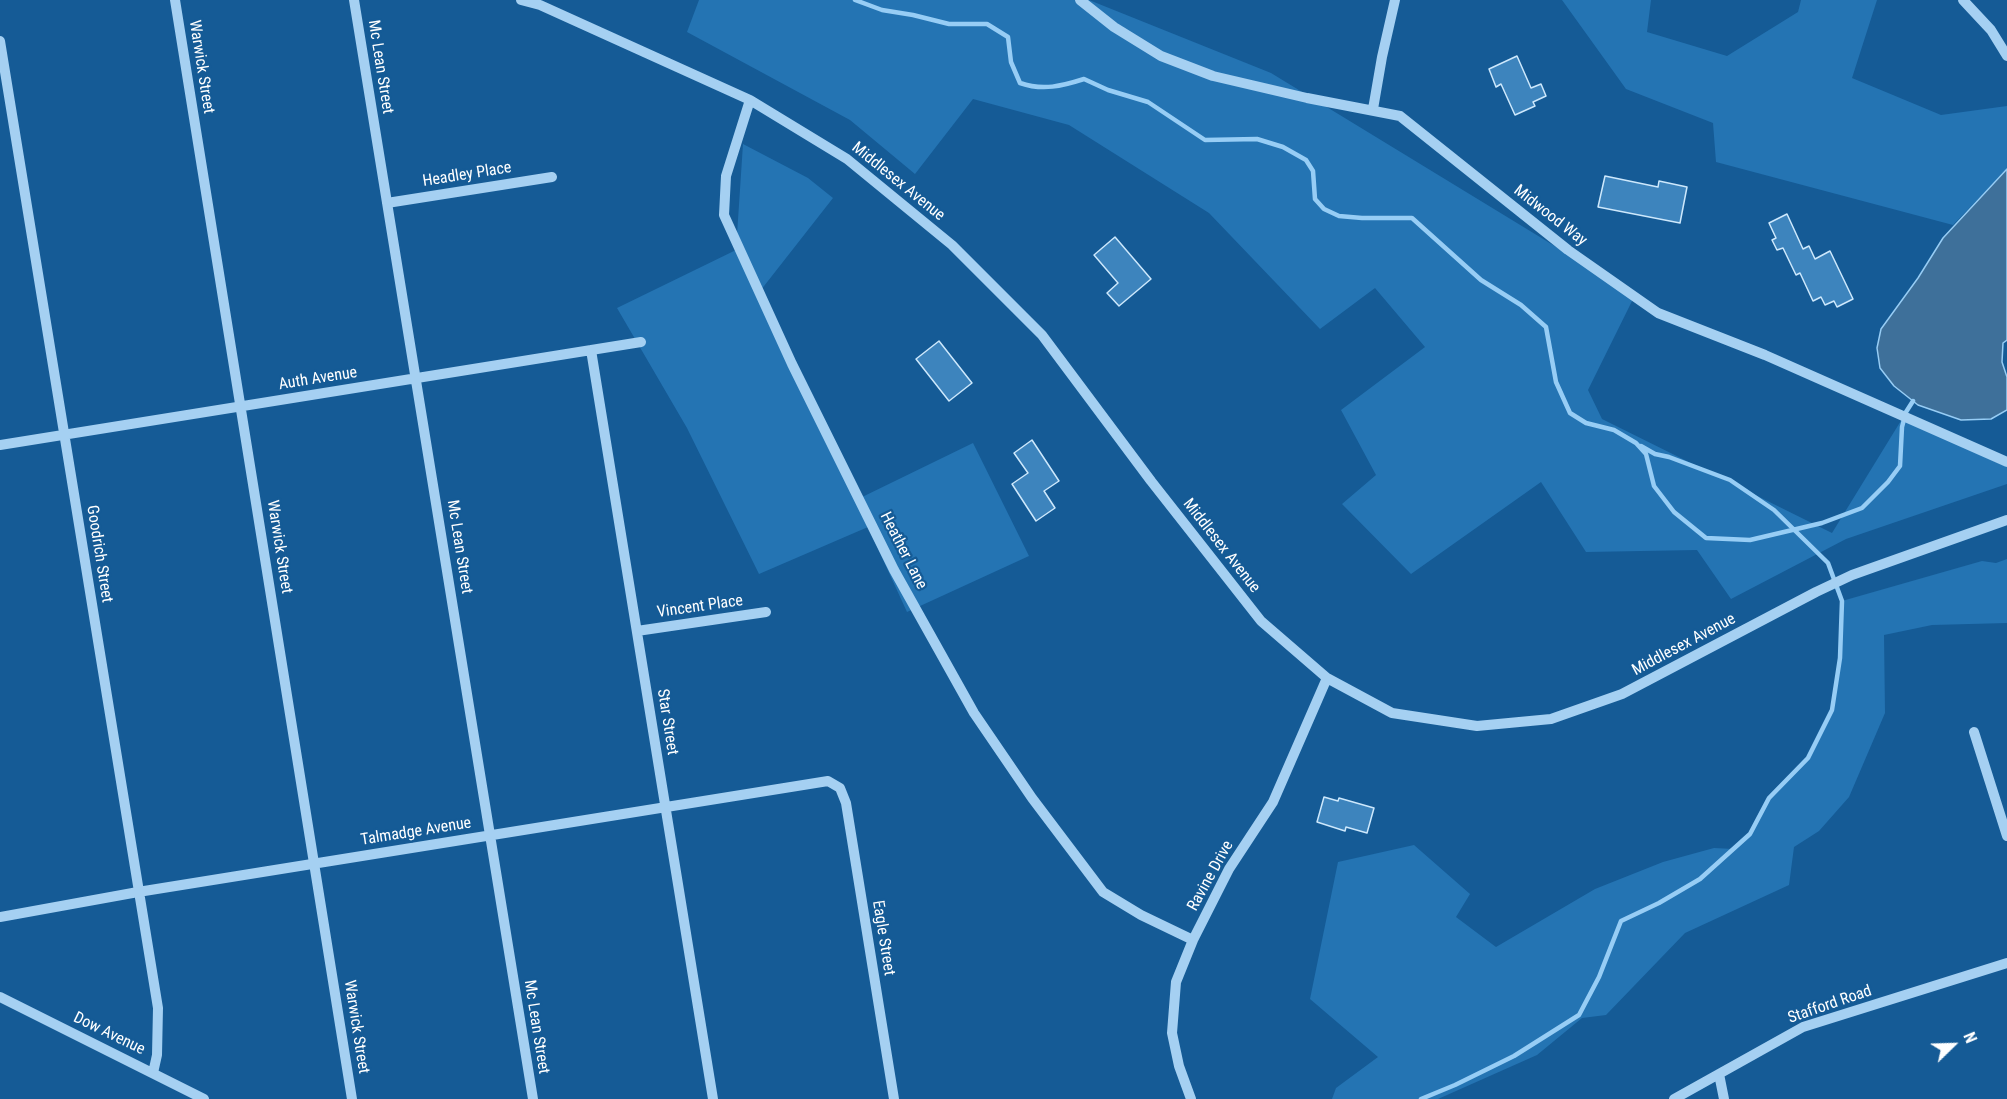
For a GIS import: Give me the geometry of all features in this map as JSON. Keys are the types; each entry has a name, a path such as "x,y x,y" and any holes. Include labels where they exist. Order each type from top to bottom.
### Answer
{"street":[{"name":"Warwick Street","path":"175,0 352,1099"},
{"name":"Mc Lean Street","path":"354,0 533,1099"},
{"name":"Middlesex Avenue","path":"521,0 541,3 750,100 847,159 960,253 1042,335 1151,481 1261,621 1327,678 1392,713 1477,726 1551,719 1622,694 1852,575 2007,520"},
{"name":"Midwood Way","path":"1080,0 1114,27 1161,56 1213,76 1307,98 1400,116 1568,250 1658,313 1765,355 2007,462"},
{"path":"1373,110 1395,0"},
{"path":"1963,0 1991,30 2007,56"},
{"name":"Goodrich Street","path":"0,41 158,1008 157,1055 153,1073"},
{"name":"Heather Lane","path":"750,100 726,176 724,215 792,364 894,570 974,713 1032,798 1103,892 1141,915 1193,940"},
{"name":"Headley Place","path":"387,202 552,177"},
{"name":"Auth Avenue","path":"0,446 641,342"},
{"name":"Star Street","path":"591,350 713,1099"},
{"name":"Vincent Place","path":"637,631 766,612"},
{"name":"Ravine Drive","path":"1191,1099 1179,1066 1172,1033 1176,982 1193,940 1229,869 1273,802 1327,678"},
{"path":"1974,732 2007,836"},
{"name":"Talmadge Avenue","path":"0,917 138,892 666,806 823,782 837,785"},
{"name":"Eagle Street","path":"837,785 843,792 846,803 894,1099"},
{"name":"Stafford Road","path":"1674,1099 1803,1027 2007,963"},
{"name":"Dow Avenue","path":"0,997 204,1099"},
{"path":"1719,1074 1724,1099"}],"shaded area":[{"path":"699,0 1089,0 1271,73 1635,295 1588,390 1602,419 1832,533 1902,419 2007,467 2007,484 1846,539 1731,599 1697,550 1586,552 1541,482 1411,574 1342,504 1376,475 1341,410 1425,347 1375,288 1320,329 1209,213 1069,125 973,99 915,174 850,120 687,32"},
{"path":"1562,0 1651,0 1647,32 1727,56 1798,12 1801,0 1877,0 1852,78 1941,115 2007,106 2007,169 1953,225 1716,162 1713,123 1626,89"},
{"path":"743,144 808,178 833,198 757,295 856,500 973,443 1029,556 907,612 868,527 759,574 687,428 617,308 736,250"},
{"path":"2007,169 2007,340 2003,343 2002,362 2007,377 2007,410 1991,419 1961,420 1918,405 1894,386 1880,368 1877,348 1881,329 1918,278 1943,238"},
{"path":"2007,559 2007,623 1932,625 1884,635 1885,713 1849,797 1819,831 1794,847 1789,885 1685,933 1606,1015 1582,1018 1537,1055 1438,1099 1332,1099 1336,1088 1378,1057 1310,999 1338,862 1414,845 1470,894 1456,917 1496,947 1595,889 1663,862 1714,848 1733,849 1750,834 1769,798 1808,758 1832,711 1840,658 1842,601 1982,561 1996,563"}],"building":[{"path":"1517,56 1531,88 1541,84 1546,96 1533,102 1535,106 1515,115 1501,84 1496,87 1489,69"},
{"path":"1605,176 1658,187 1659,181 1687,187 1680,223 1598,207"},
{"path":"1787,214 1803,249 1809,246 1815,259 1830,251 1853,299 1837,307 1834,301 1825,305 1821,297 1813,301 1800,273 1796,275 1783,248 1777,250 1772,240 1776,238 1769,223"},
{"path":"1115,237 1151,279 1119,306 1107,293 1118,283 1094,255"},
{"path":"939,341 972,383 949,401 916,359"},
{"path":"1032,440 1059,481 1044,491 1055,508 1036,521 1012,484 1028,473 1014,453"},
{"path":"1324,797 1338,801 1339,798 1374,808 1367,833 1346,827 1345,831 1317,822"}],"waterway":[{"path":"855,0 882,10 949,24 987,24 1008,37 1011,62 1020,83 1037,87 1052,87 1084,79 1108,90 1148,102 1205,140 1257,139 1283,147 1306,160 1313,171 1315,199 1324,209 1339,216 1412,218 1481,280 1521,305 1546,327 1556,382 1570,413 1586,423 1614,430 1636,443 1646,454 1654,486 1674,512 1706,538 1750,540 1822,523 1862,508 1888,482 1900,466 1902,427 1906,412 1913,401"},
{"path":"1421,1099 1514,1056 1579,1015 1599,977 1621,921 1659,903 1700,879 1750,834 1769,798 1808,758 1832,710 1840,658 1842,601 1828,563 1774,510 1730,480 1655,454 1641,446"}]}
